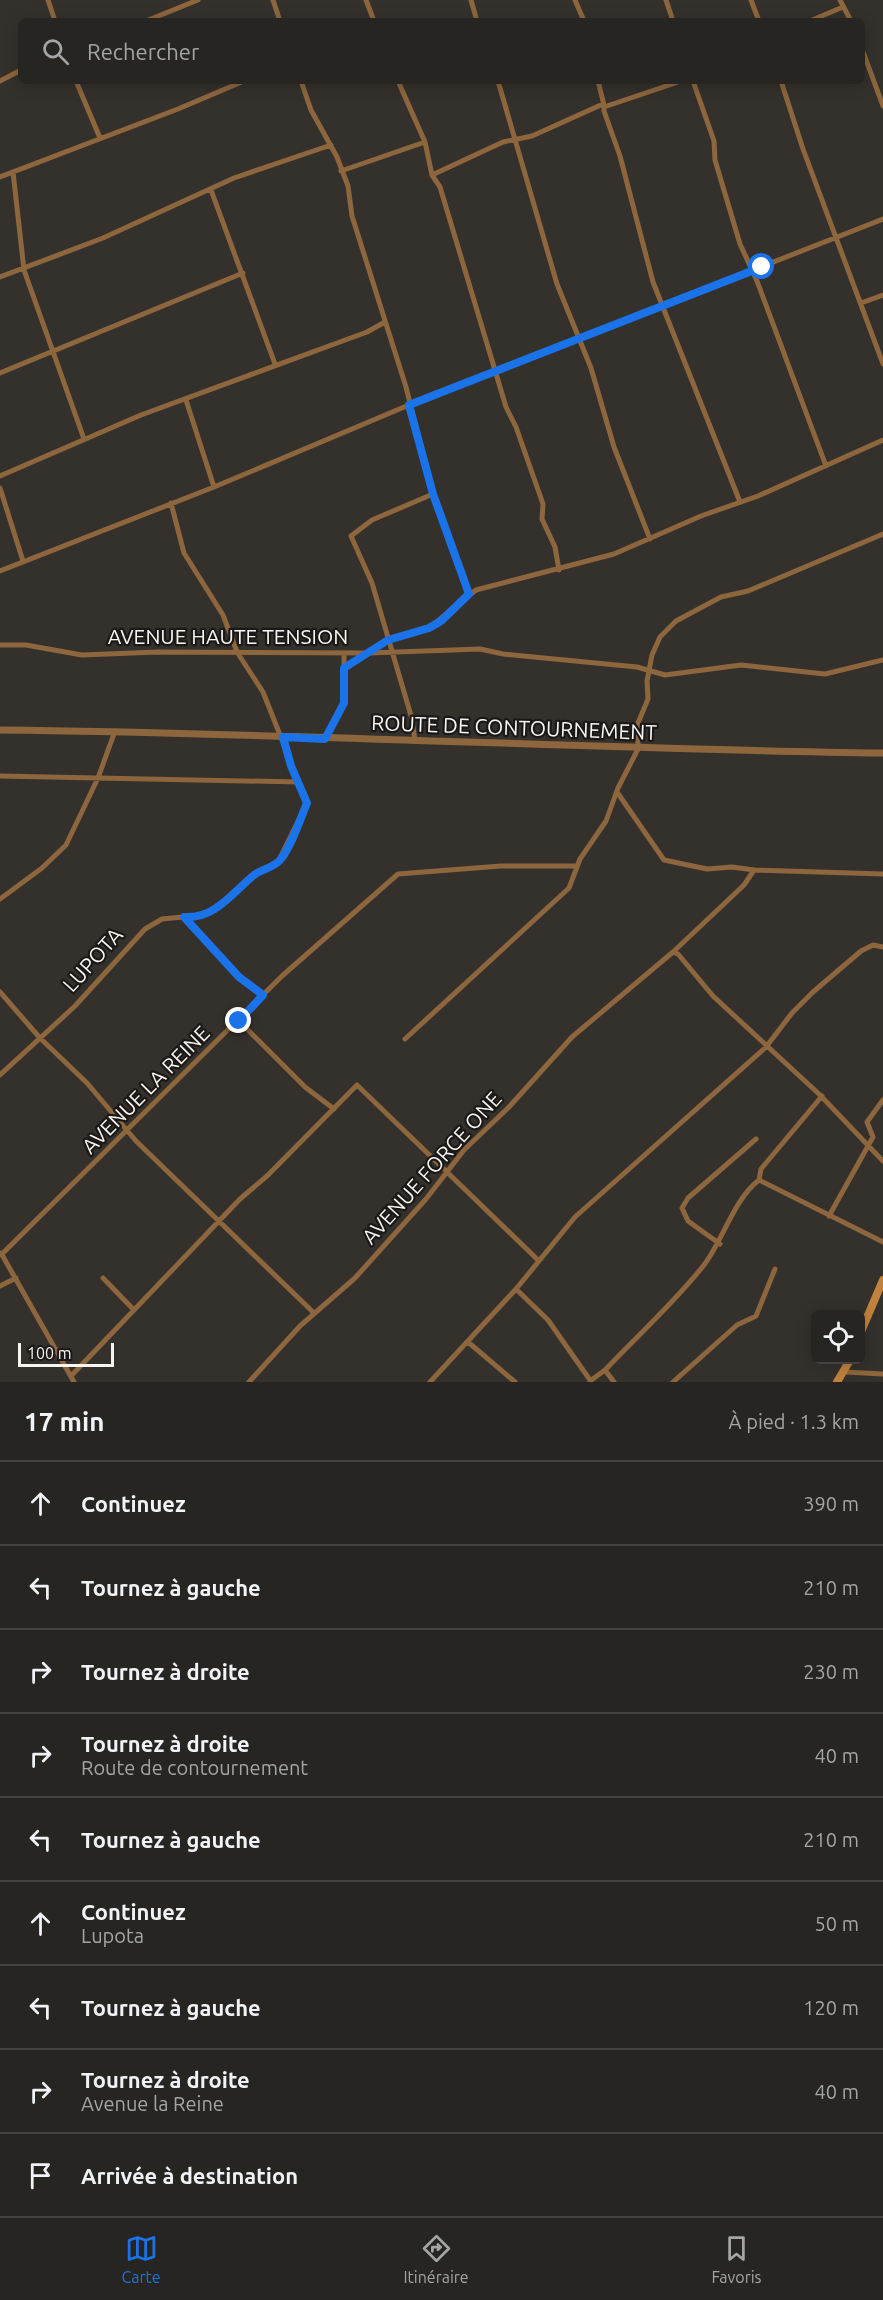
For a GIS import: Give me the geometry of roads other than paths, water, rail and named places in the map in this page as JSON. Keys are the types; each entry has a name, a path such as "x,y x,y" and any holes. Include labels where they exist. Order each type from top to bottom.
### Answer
{"main road":[{"path":"865,1324 883,1280"},
{"path":"837,1382 848,1364"}],"street":[{"path":"48,0 54,18"},
{"path":"153,18 198,0"},
{"path":"273,0 279,18"},
{"path":"366,0 373,18"},
{"path":"471,0 476,18"},
{"path":"575,0 583,18"},
{"path":"666,0 672,18"},
{"path":"751,0 758,18"},
{"path":"840,0 849,18"},
{"path":"817,18 843,7"},
{"path":"865,57 883,106"},
{"path":"0,81 18,72"},
{"path":"77,84 100,138"},
{"path":"0,177 235,84"},
{"path":"303,84 311,110 331,145 350,194 352,216 385,322 433,494 469,594"},
{"path":"399,84 425,142 432,175 440,187 495,372 543,504 542,519 555,547 559,570"},
{"path":"499,84 557,284 591,368 614,447 650,539"},
{"path":"599,84 645,255 662,306 740,502"},
{"path":"432,175 604,105 671,84"},
{"path":"694,84 714,141 715,160 740,244 826,466"},
{"path":"782,84 803,148 883,364"},
{"path":"341,171 425,142"},
{"path":"0,277 24,270 146,220 234,178 331,145"},
{"path":"13,172 24,270 84,440"},
{"path":"211,190 275,364"},
{"path":"0,571 214,488 409,405 883,219"},
{"path":"0,374 243,273"},
{"path":"861,303 883,295"},
{"path":"0,476 141,415 367,332 385,322"},
{"path":"186,400 214,488"},
{"path":"344,668 388,640 429,628 441,621 469,594 485,586 559,570 609,556 883,440"},
{"path":"0,488 23,561"},
{"path":"415,741 412,720 372,583 357,555 351,535 372,520 433,494"},
{"name":"LUPOTA","path":"0,1075 75,1006 145,929 162,919 204,915 228,901 253,876 278,862 284,854 307,803 283,737 263,692 237,652 223,615 184,554 171,503"},
{"path":"405,1039 569,888 577,866 606,821 638,749 638,723 648,699 653,648 675,621 721,597 748,591 883,534"},
{"name":"AVENUE HAUTE TENSION","path":"0,645 26,645 82,655 237,652 369,653 484,649 503,654 637,667 649,672 674,674 741,665 820,674 883,660"},
{"path":"325,739 344,703 344,653"},
{"name":"ROUTE DE CONTOURNEMENT","path":"0,730 115,731 638,749 883,753"},
{"path":"0,899 42,868 66,845 98,778 115,731"},
{"path":"0,776 298,782"},
{"path":"617,792 664,860 707,869 732,867 754,870 883,874"},
{"name":"AVENUE LA REINE","path":"1,1253 129,1131 263,995 398,874 501,866 577,866"},
{"name":"AVENUE FORCE ONE","path":"249,1382 314,1312 338,1295 355,1278 448,1172 464,1150 509,1107 572,1037 673,952 744,885 754,870"},
{"path":"184,917 239,977 263,995"},
{"path":"430,1382 516,1289 575,1217 766,1047 792,1013 813,992 861,951 880,946 883,940"},
{"path":"673,952 678,954 713,996 822,1096 883,1161"},
{"path":"0,992 40,1038 87,1083 129,1131 219,1222 314,1312"},
{"path":"239,1021 305,1087 334,1109"},
{"path":"1,1253 72,1379 133,1309 357,1086 539,1261"},
{"path":"516,1289 548,1320 589,1381 605,1370 687,1285 720,1244 740,1203 759,1180 761,1169 822,1096"},
{"path":"829,1216 873,1135 867,1122 883,1100"},
{"path":"720,1244 688,1221 682,1208 688,1198 756,1139"},
{"path":"759,1180 883,1242"},
{"path":"673,1382 737,1325 756,1316 775,1269"},
{"path":"0,1286 16,1278"},
{"path":"103,1278 133,1309"},
{"path":"468,1342 514,1382"},
{"path":"605,1370 614,1382"},
{"path":"845,1372 883,1374"}]}
